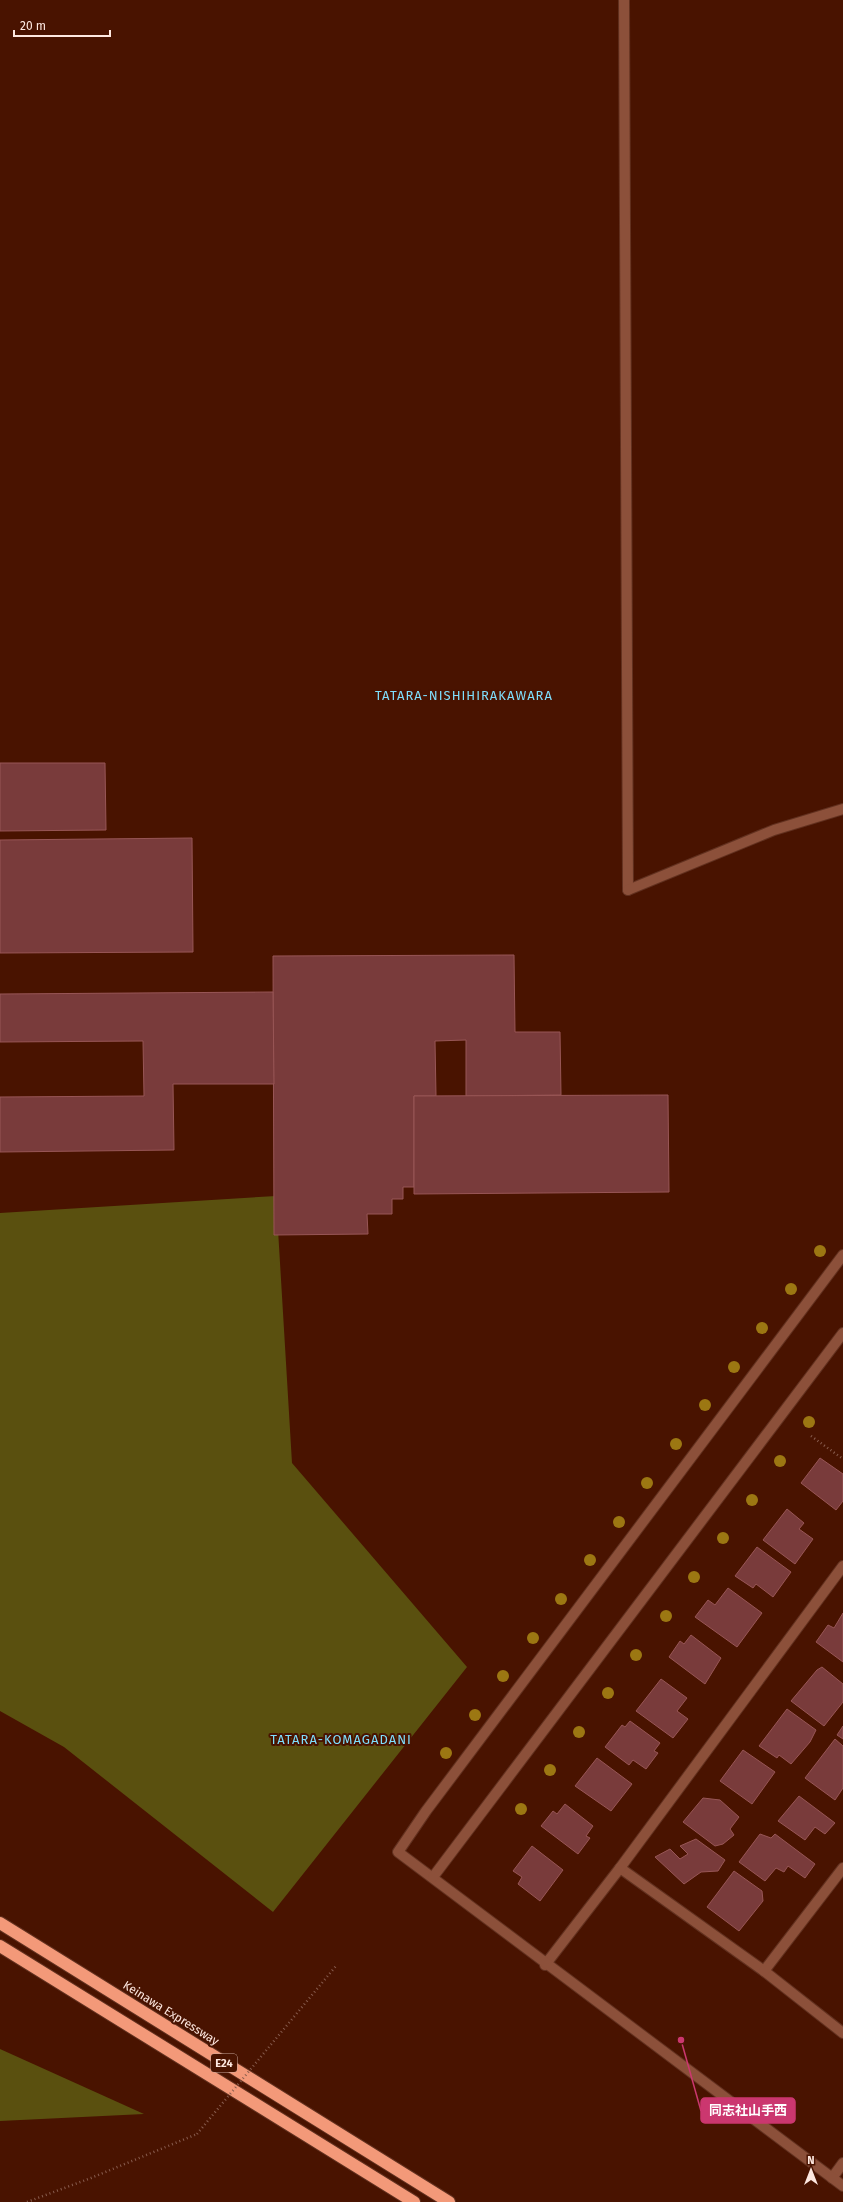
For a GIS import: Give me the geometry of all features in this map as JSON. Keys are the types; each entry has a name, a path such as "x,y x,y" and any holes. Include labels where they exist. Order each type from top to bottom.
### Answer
{"highway":[{"name":"Keinawa Expressway","path":"0,1923 449,2202"},
{"name":"E24","path":"0,1946 414,2202"}],"street":[{"path":"624,0 628,890 774,830 843,809"},
{"path":"843,1255 436,1798 398,1852 433,1877 545,1965 843,2186"},
{"path":"433,1877 843,1333"},
{"path":"545,1965 620,1868 843,1566"},
{"path":"620,1868 764,1971 843,2033"},
{"path":"764,1971 843,1868"},
{"path":"832,2178 843,2163"}],"path":[{"path":"811,1436 843,1459"},
{"path":"27,2202 91,2178 197,2134 336,1966"}],"shaded area":[{"path":"276,1196 292,1463 467,1667 273,1912 64,1747 0,1711 0,1213"},
{"path":"0,2049 144,2114 0,2121"}],"building":[{"path":"0,763 105,763 106,830 0,831"},
{"path":"192,838 193,952 0,953 0,840"},
{"path":"514,955 515,1032 560,1032 561,1095 466,1096 466,1040 435,1041 436,1096 414,1096 414,1187 403,1187 403,1199 392,1199 392,1214 367,1214 368,1234 274,1235 273,956"},
{"path":"273,992 274,1084 173,1084 174,1150 0,1152 0,1097 144,1096 143,1041 0,1042 0,994"},
{"path":"668,1095 669,1192 414,1194 414,1096"},
{"path":"820,1458 843,1474 843,1501 836,1510 801,1483"},
{"path":"787,1509 804,1523 799,1529 813,1539 795,1564 763,1540"},
{"path":"757,1547 791,1572 773,1597 756,1584 753,1588 735,1576"},
{"path":"728,1588 762,1613 737,1647 695,1617 708,1600 715,1605"},
{"path":"843,1613 843,1662 816,1642 828,1625 834,1628"},
{"path":"691,1635 721,1658 705,1684 669,1657 680,1641 684,1644"},
{"path":"822,1667 843,1684 843,1702 824,1726 791,1701 817,1670"},
{"path":"661,1679 687,1698 677,1711 688,1719 673,1738 636,1711"},
{"path":"787,1709 816,1730 810,1742 791,1764 779,1755 777,1758 759,1746"},
{"path":"630,1721 660,1743 654,1751 658,1753 646,1769 633,1760 629,1765 605,1747 622,1725 625,1727"},
{"path":"843,1726 843,1739 837,1735"},
{"path":"835,1739 843,1746 843,1788 835,1800 805,1778"},
{"path":"743,1750 775,1772 752,1804 720,1781"},
{"path":"597,1758 632,1784 611,1811 575,1786"},
{"path":"799,1796 835,1823 825,1834 815,1827 805,1840 778,1821"},
{"path":"703,1798 720,1800 739,1817 730,1829 734,1835 723,1844 715,1846 683,1822"},
{"path":"565,1804 593,1826 586,1836 590,1838 578,1854 541,1826 553,1811 557,1814"},
{"path":"760,1834 771,1838 775,1834 815,1864 805,1878 788,1866 784,1872 776,1868 765,1881 739,1862"},
{"path":"696,1839 725,1860 718,1871 701,1872 684,1884 655,1857 670,1849 680,1859 688,1854 680,1846"},
{"path":"532,1846 563,1870 540,1901 518,1884 522,1877 513,1871"},
{"path":"734,1871 762,1891 763,1901 739,1931 707,1907"}],"place":[{"name":"同志社山手西","path":"681,2040"}],"district":[{"name":"TATARA-NISHIHIRAKAWARA","path":"464,695"},
{"name":"TATARA-KOMAGADANI","path":"341,1739"}]}
